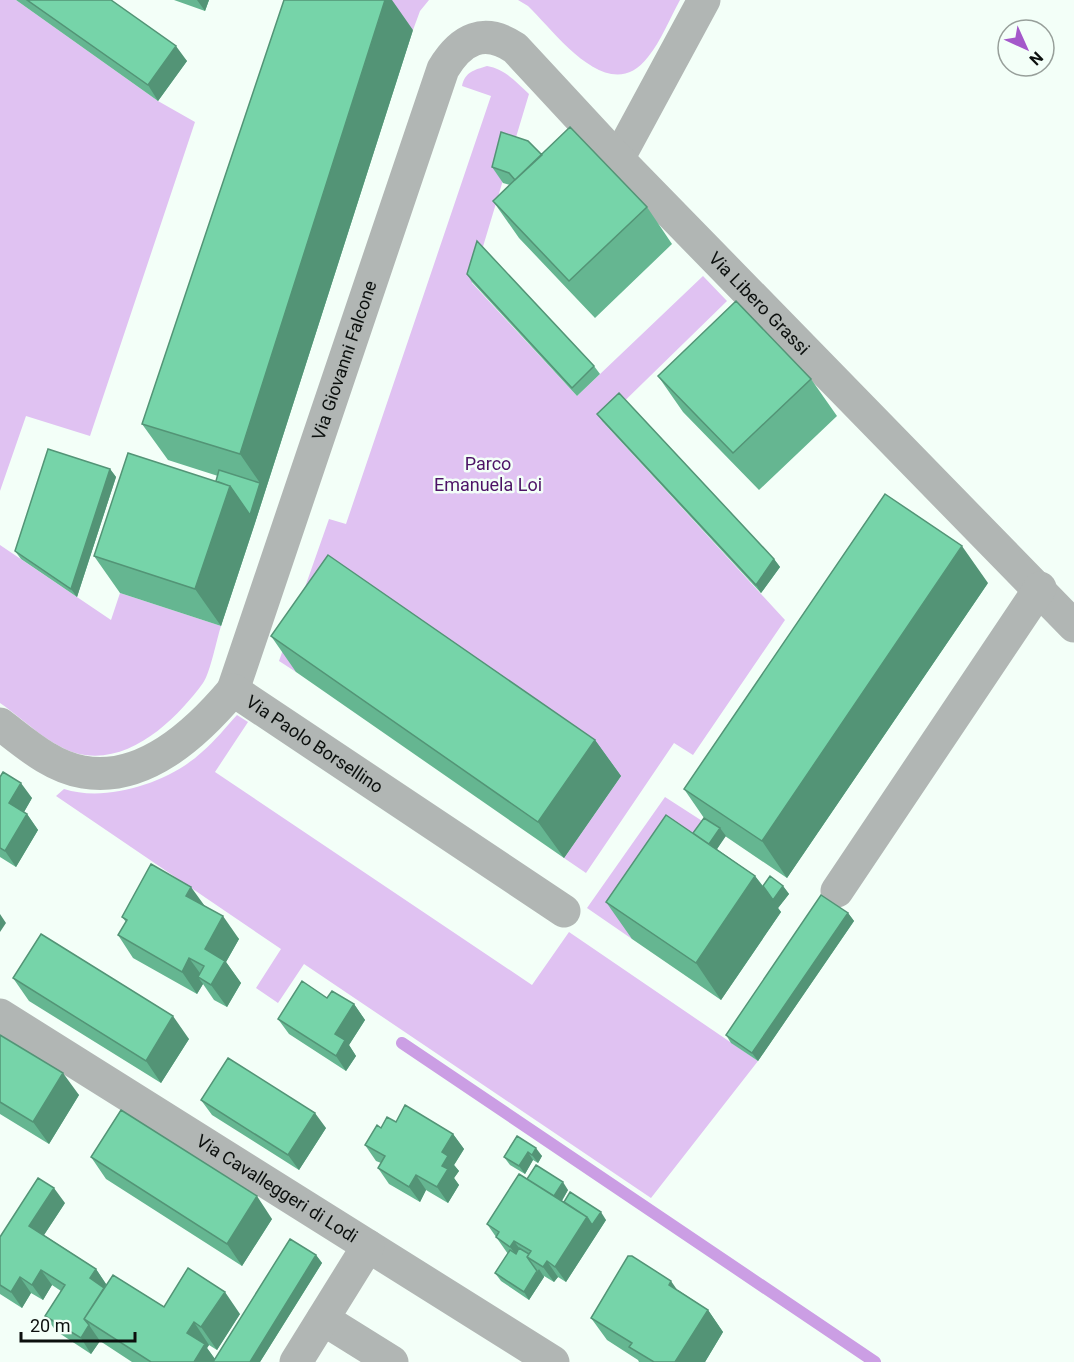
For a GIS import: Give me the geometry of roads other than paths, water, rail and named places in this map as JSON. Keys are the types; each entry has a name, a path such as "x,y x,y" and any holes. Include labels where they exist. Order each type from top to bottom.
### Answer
{"street":[{"path":"618,159 704,0"},
{"name":"Via Libero Grassi","path":"472,40 488,36 502,39 515,48 618,159 1040,588 1074,626"},
{"name":"Via Giovanni Falcone","path":"233,690 444,69 458,49 472,40"},
{"path":"837,891 1040,588"},
{"name":"Via Paolo Borsellino","path":"0,724 37,752 58,763 82,772 107,773 136,767 170,750 205,724 233,690 564,911"},
{"name":"Via Cavalleggeri di Lodi","path":"0,1015 553,1362"},
{"path":"296,1362 368,1246"},
{"path":"323,1319 380,1358"}],"waterway":[{"path":"402,1043 875,1362"}],"park label":[{"name":"Parco Emanuela Loi","path":"488,474"}]}
